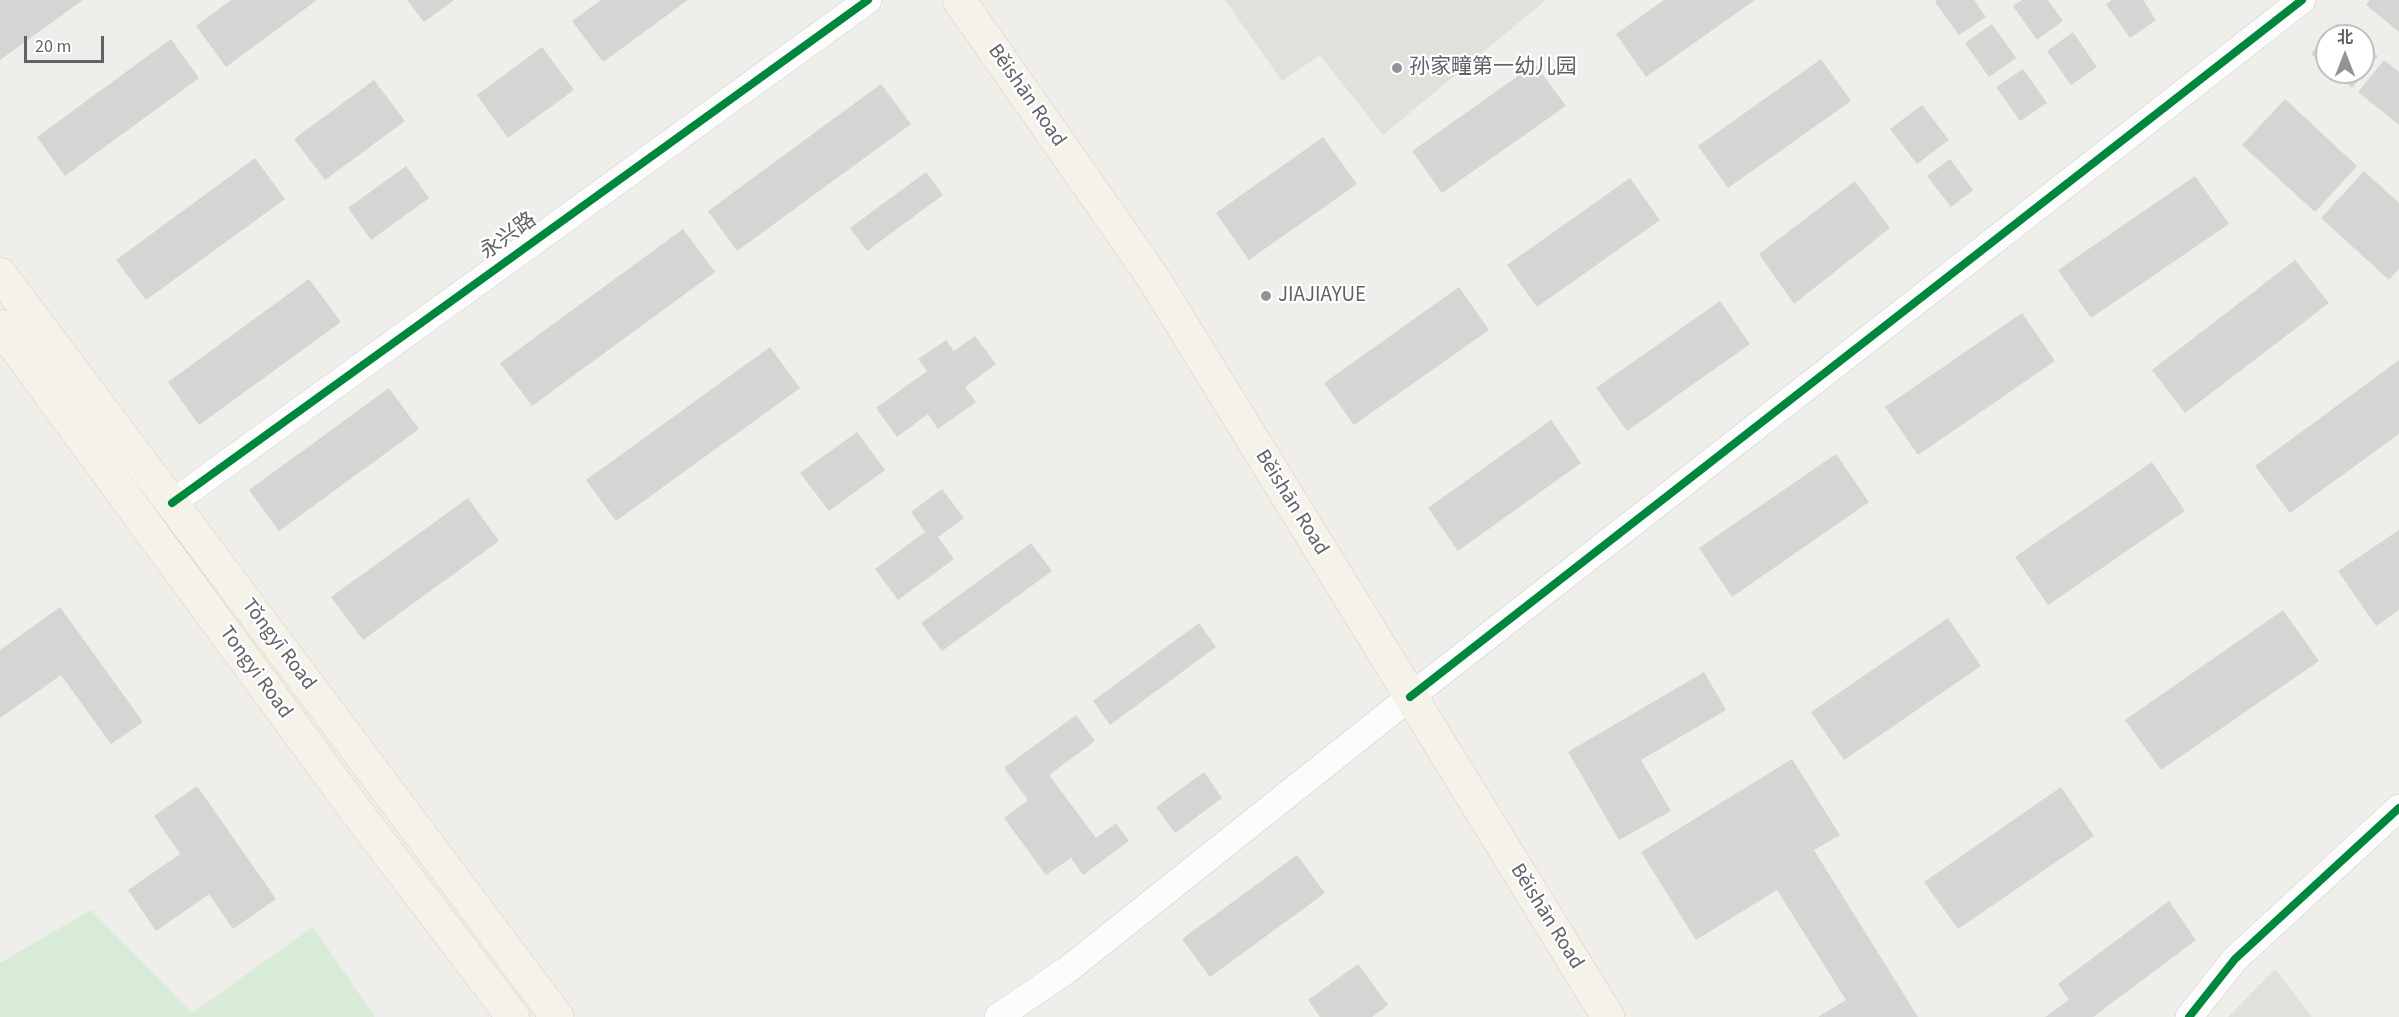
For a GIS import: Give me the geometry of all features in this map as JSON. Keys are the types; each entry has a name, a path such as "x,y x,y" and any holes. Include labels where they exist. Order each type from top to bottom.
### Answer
{"main road":[{"name":"Běishān Road","path":"959,0 1152,276 1608,1017"},
{"name":"Tǒngyī Road","path":"0,274 557,1017"},
{"name":"Tongyi Road","path":"0,327 356,811 513,1017"}],"street":[{"name":"永兴路","path":"172,503 868,0"},
{"path":"998,1017 1067,970 1410,697 2302,0"},
{"path":"2189,1017 2235,959 2399,808"}],"shaded area":[{"name":"孙家疃第一幼儿园","path":"1225,0 1546,0 1383,135 1320,55 1282,81"},
{"path":"2275,969 2312,1017 2228,1017"}],"green space":[{"path":"91,910 192,1013 313,927 375,1017 0,1017 0,963"}],"building":[{"path":"0,0 83,0 0,60"},
{"path":"231,0 317,0 226,67 196,26"},
{"path":"407,0 454,0 424,22"},
{"path":"601,0 688,0 603,62 572,21"},
{"path":"1664,0 1755,0 1646,77 1616,34"},
{"path":"1937,0 1974,0 1986,17 1959,35 1935,2"},
{"path":"2022,0 2048,0 2063,21 2037,40 2013,6"},
{"path":"2112,0 2143,0 2156,20 2130,38 2106,4"},
{"path":"2370,0 2399,0 2399,32 2366,5"},
{"path":"1992,24 2016,58 1989,77 1965,43"},
{"path":"2073,32 2097,67 2071,85 2047,51"},
{"path":"171,39 199,78 65,176 37,137"},
{"path":"542,47 574,90 508,138 477,95"},
{"path":"1821,59 1851,101 1728,188 1698,146"},
{"path":"2384,60 2399,72 2399,125 2358,92 2364,84 2375,84 2375,71"},
{"path":"1535,64 1566,106 1442,193 1412,151"},
{"path":"2023,69 2047,103 2020,121 1996,87"},
{"path":"374,80 405,121 325,180 294,139"},
{"path":"881,84 911,124 737,251 708,211"},
{"path":"2285,99 2357,166 2315,212 2242,145"},
{"path":"1922,105 1949,140 1917,164 1890,129"},
{"path":"1323,137 1357,184 1249,260 1216,213"},
{"path":"255,158 285,199 146,300 116,260"},
{"path":"1950,159 1973,190 1951,207 1927,176"},
{"path":"406,166 429,198 371,240 348,208"},
{"path":"2364,171 2399,203 2399,269 2389,280 2321,218"},
{"path":"926,172 943,195 867,251 850,228"},
{"path":"2195,176 2229,224 2091,318 2058,270"},
{"path":"1630,178 1660,220 1537,307 1507,265"},
{"path":"1855,181 1890,228 1794,304 1759,254"},
{"path":"683,229 715,272 532,406 500,363"},
{"path":"2295,260 2329,303 2185,413 2152,370"},
{"path":"309,279 341,322 199,425 168,382"},
{"path":"1459,287 1489,330 1354,425 1324,383"},
{"path":"1720,301 1750,344 1627,431 1596,388"},
{"path":"2022,313 2055,361 1918,455 1885,407"},
{"path":"975,336 996,364 965,387 976,402 938,429 928,414 897,437 876,408 927,371 918,359 946,340 954,351"},
{"path":"770,347 800,388 616,521 586,480"},
{"path":"2399,360 2399,434 2290,513 2255,466"},
{"path":"389,388 419,429 279,531 249,490"},
{"path":"1551,420 1581,463 1458,551 1428,508"},
{"path":"857,432 885,470 829,511 800,473"},
{"path":"1836,454 1869,502 1732,597 1699,548"},
{"path":"2152,462 2185,511 2048,605 2015,557"},
{"path":"942,489 964,518 938,537 954,559 898,600 875,569 925,532 911,512"},
{"path":"468,498 499,541 363,640 331,597"},
{"path":"2399,530 2399,610 2376,626 2338,571"},
{"path":"1031,543 1052,571 942,651 921,623"},
{"path":"60,607 143,722 111,744 61,675 0,718 0,650"},
{"path":"2283,610 2319,661 2161,770 2125,720"},
{"path":"1948,618 1981,666 1844,760 1811,712"},
{"path":"1199,623 1216,647 1110,725 1093,701"},
{"path":"1704,672 1726,710 1641,760 1671,811 1619,840 1568,752"},
{"path":"1076,715 1095,741 1049,775 1096,838 1116,823 1129,841 1083,875 1071,858 1046,875 1004,818 1028,800 1004,768"},
{"path":"1792,759 1840,835 1814,850 1918,1017 1818,1017 1846,1000 1777,890 1696,940 1641,852"},
{"path":"1204,772 1222,798 1175,833 1156,807"},
{"path":"197,786 276,899 233,929 209,894 156,931 128,890 180,854 154,816"},
{"path":"2061,787 2094,836 1958,929 1924,882"},
{"path":"1297,855 1325,893 1210,977 1182,939"},
{"path":"2169,901 2196,940 2093,1017 2045,1017 2069,1000 2058,984"},
{"path":"1358,964 1388,1005 1372,1017 1320,1017 1308,1000"}],"cycle path":[{"path":"172,503 868,0"},
{"path":"1410,697 2302,0"},
{"path":"2189,1017 2235,959 2399,808"}],"place":[{"name":"孙家疃第一幼儿园","path":"1397,68"},
{"name":"JIAJIAYUE","path":"1266,296"}]}
